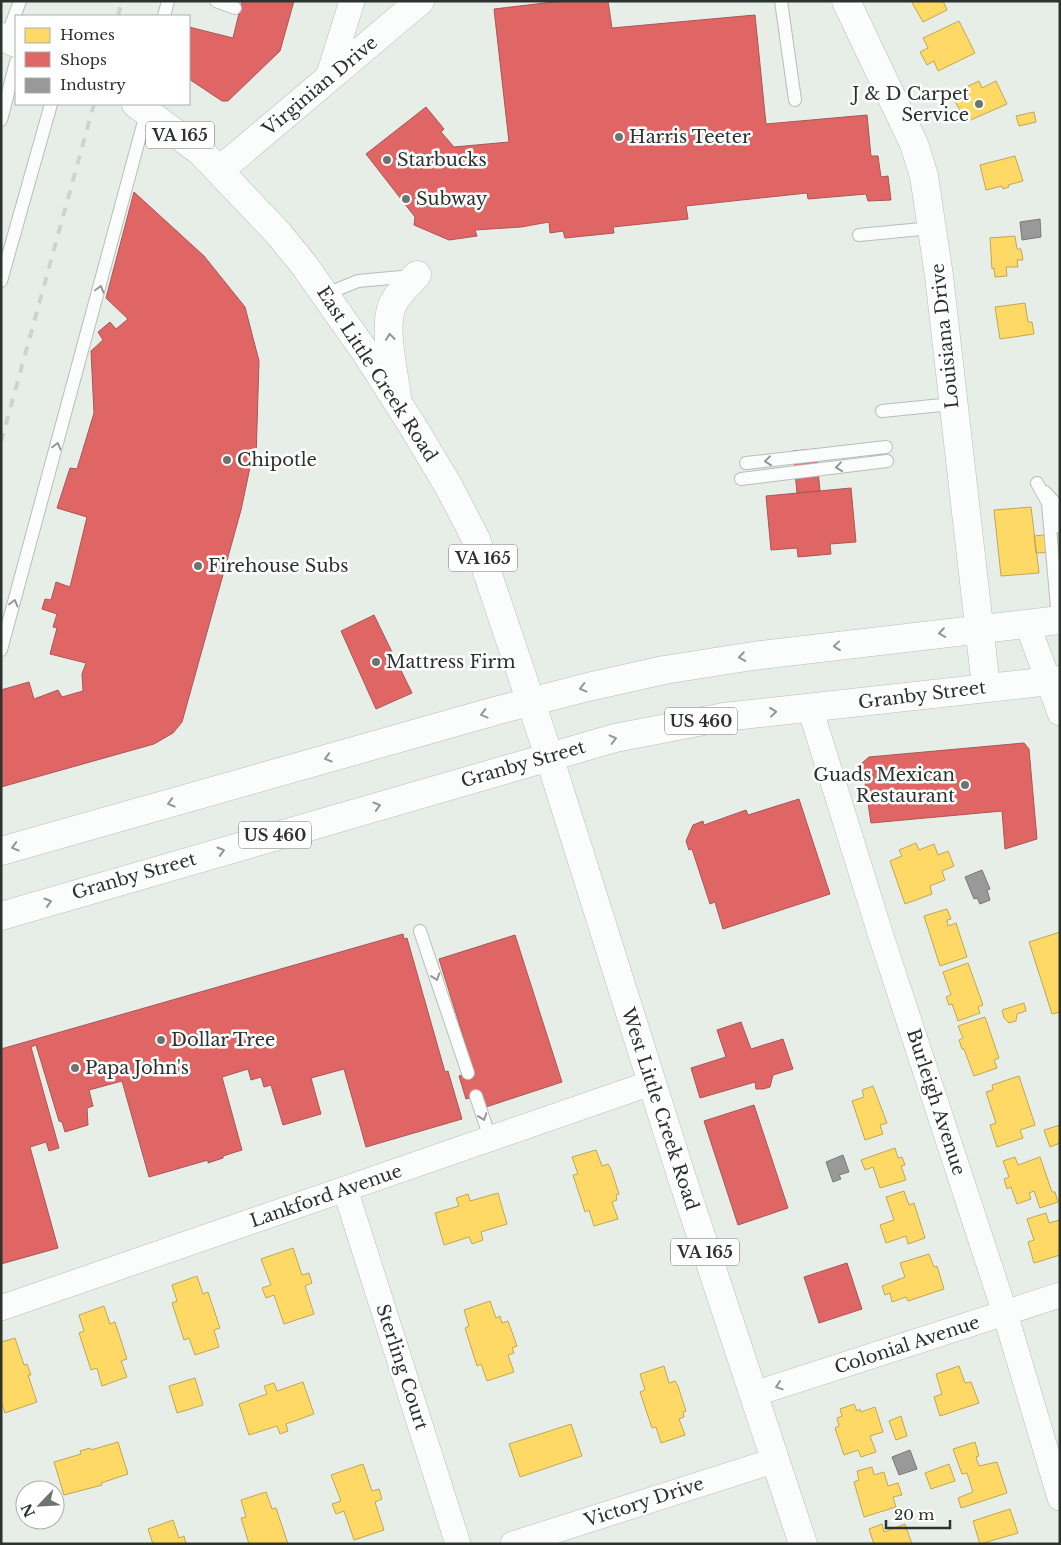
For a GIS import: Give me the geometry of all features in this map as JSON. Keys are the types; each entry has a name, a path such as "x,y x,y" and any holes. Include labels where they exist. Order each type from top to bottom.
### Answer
{"main road":[{"name":"Virginian Drive","path":"220,170 420,1"},
{"name":"Louisiana Drive","path":"846,1 914,144 924,176 932,228 986,687"},
{"name":"East Little Creek Road","path":"142,107 201,152 278,233 326,294 398,403 449,488 476,539 531,702"},
{"path":"398,403 389,322 395,300 416,275"},
{"path":"1,851 531,702 673,668 978,628 1059,620"},
{"name":"Granby Street","path":"1,916 549,756 643,732 724,717 1054,680"},
{"name":"West Little Creek Road","path":"531,702 651,1083 803,1544"}],"street":[{"path":"327,81 352,1"},
{"path":"1027,623 1054,680 1060,713"},
{"name":"Burleigh Avenue","path":"810,708 881,936 1005,1313 1060,1498"},
{"name":"Lankford Avenue","path":"1,1308 651,1083"},
{"name":"Sterling Court","path":"345,1189 458,1544"},
{"name":"Colonial Avenue","path":"754,1394 1060,1295"},
{"name":"Victory Drive","path":"513,1544 776,1460"}],"lane":[{"path":"17,15 20,1"},
{"path":"164,15 168,1"},
{"path":"216,1 235,8"},
{"path":"782,1 795,100"},
{"path":"1,120 10,45 15,23"},
{"path":"1,281 51,105"},
{"path":"1,650 142,107"},
{"path":"858,235 932,228"},
{"path":"326,294 358,281 416,275"},
{"path":"882,411 952,404"},
{"path":"746,464 886,447"},
{"path":"741,479 887,460"},
{"path":"1059,620 1048,503 1037,483 1058,505 1060,527"},
{"path":"420,931 468,1073"},
{"path":"476,1096 490,1138"}],"building: Homes":[{"path":"911,1 943,1 947,10 923,22"},
{"path":"959,21 975,53 938,71 934,61 927,65 920,52 928,48 923,38"},
{"path":"979,81 982,88 996,81 1007,104 966,122 951,94"},
{"path":"1034,112 1036,122 1019,126 1016,116"},
{"path":"1015,156 1023,181 1008,185 1009,187 1003,189 1002,186 986,190 980,165"},
{"path":"1015,236 1017,249 1021,249 1023,260 1017,260 1018,267 1006,267 1007,276 995,277 994,268 992,269 990,238"},
{"path":"1025,303 1028,322 1032,322 1034,334 1000,339 995,307"},
{"path":"1031,507 1039,573 1001,576 994,510"},
{"path":"1053,534 1055,552 1036,553 1034,536"},
{"path":"916,843 919,850 934,844 938,855 948,851 954,866 942,871 945,880 930,886 932,894 905,904 890,861 902,856 899,850"},
{"path":"947,909 951,919 947,920 948,926 956,923 967,957 940,966 924,916"},
{"path":"1060,932 1060,1012 1052,1014 1029,942"},
{"path":"968,963 983,1005 978,1007 980,1013 958,1021 952,1004 949,1005 946,997 951,995 943,972"},
{"path":"1024,1003 1026,1011 1017,1014 1016,1021 1009,1023 1004,1018 1002,1010"},
{"path":"985,1017 999,1058 994,1060 997,1068 974,1076 959,1040 963,1038 958,1026"},
{"path":"1019,1076 1035,1125 1020,1130 1023,1138 997,1147 990,1125 996,1123 986,1092 993,1090 992,1085"},
{"path":"873,1086 887,1123 880,1125 883,1134 865,1140 852,1101 864,1097 862,1090"},
{"path":"1060,1125 1060,1143 1050,1147 1044,1130"},
{"path":"895,1148 898,1158 902,1157 905,1165 901,1166 906,1180 880,1188 873,1167 865,1170 861,1160"},
{"path":"596,1150 602,1166 608,1164 611,1169 619,1194 616,1195 617,1200 612,1202 618,1219 594,1226 589,1210 585,1212 573,1175 578,1174 572,1157"},
{"path":"1015,1157 1018,1165 1040,1157 1052,1192 1055,1192 1058,1202 1040,1208 1034,1191 1029,1193 1031,1199 1017,1204 1011,1187 1007,1189 1004,1179 1009,1177 1003,1161"},
{"path":"904,1191 909,1205 914,1203 925,1238 908,1244 906,1236 886,1243 880,1225 894,1220 886,1197"},
{"path":"498,1193 507,1224 481,1232 483,1240 472,1244 469,1237 444,1245 435,1213 459,1206 456,1198 468,1194 470,1201"},
{"path":"1046,1213 1049,1223 1060,1220 1060,1255 1034,1263 1028,1242 1034,1240 1027,1219"},
{"path":"293,1248 302,1275 309,1273 312,1283 305,1286 314,1314 284,1324 274,1295 266,1298 262,1288 271,1285 261,1259"},
{"path":"929,1254 934,1267 937,1266 944,1289 908,1301 906,1297 892,1302 890,1293 885,1295 882,1286 905,1277 900,1263"},
{"path":"197,1276 203,1294 208,1292 220,1328 214,1330 219,1347 195,1355 189,1338 184,1340 172,1303 177,1301 172,1285"},
{"path":"490,1301 496,1318 500,1316 502,1323 508,1321 517,1346 512,1348 514,1353 508,1355 514,1372 487,1381 481,1364 477,1366 465,1328 469,1326 464,1310"},
{"path":"104,1306 110,1324 115,1322 127,1359 121,1361 127,1377 102,1386 97,1368 91,1370 79,1333 84,1331 79,1315"},
{"path":"15,1338 24,1365 27,1364 31,1375 28,1375 37,1402 5,1413 1,1402 1,1342"},
{"path":"664,1366 669,1383 675,1381 678,1386 686,1411 683,1412 684,1417 679,1419 685,1435 661,1443 656,1427 652,1428 640,1392 645,1390 640,1374"},
{"path":"959,1366 965,1383 971,1382 979,1403 940,1416 934,1397 942,1394 936,1374"},
{"path":"195,1378 203,1405 177,1413 169,1386"},
{"path":"303,1382 314,1414 286,1424 288,1431 280,1434 277,1426 249,1435 239,1404 267,1394 264,1386 274,1383 277,1391"},
{"path":"854,1404 857,1411 860,1409 861,1412 875,1407 883,1432 870,1436 876,1452 861,1457 858,1450 844,1455 835,1428 839,1426 837,1418 842,1416 840,1409"},
{"path":"901,1416 907,1436 896,1440 889,1421"},
{"path":"571,1424 582,1456 520,1477 509,1444"},
{"path":"118,1442 128,1474 101,1483 102,1485 65,1495 65,1480 59,1480 54,1462 81,1454 80,1451 90,1448 91,1450"},
{"path":"975,1442 979,1456 976,1457 979,1466 997,1462 1007,1493 961,1508 958,1498 973,1492 967,1473 962,1474 953,1449"},
{"path":"363,1464 372,1491 379,1489 382,1499 375,1502 384,1530 354,1540 344,1511 336,1514 332,1504 341,1501 331,1475"},
{"path":"949,1464 955,1481 931,1489 925,1473"},
{"path":"872,1467 874,1475 884,1472 888,1486 898,1483 902,1495 893,1497 896,1507 864,1517 854,1482 859,1480 857,1471"},
{"path":"266,1492 272,1509 276,1508 288,1544 249,1544 241,1518 246,1517 241,1500"},
{"path":"1010,1509 1018,1533 980,1544 973,1521"},
{"path":"173,1520 179,1538 184,1536 186,1544 153,1544 148,1529"},
{"path":"882,1524 884,1532 905,1524 912,1544 874,1544 869,1529"}],"building: Shops":[{"path":"242,1 294,1 280,51 228,101 222,101 190,80 190,27 233,38"},
{"path":"562,1 608,1 612,28 755,15 766,124 867,115 871,156 878,156 881,177 888,176 891,200 868,201 866,194 808,199 807,193 686,206 688,219 613,227 614,233 565,238 563,231 550,233 549,222 521,227 475,230 477,236 449,240 414,225 415,217 366,154 426,107 444,129 441,132 454,147 509,142 494,9"},
{"path":"134,192 204,256 245,307 259,361 256,459 252,458 241,510 182,722 173,733 154,744 1,787 1,690 29,682 34,699 58,690 62,697 83,691 82,674 86,663 50,654 57,628 53,627 57,614 42,609 45,599 51,600 56,582 70,587 87,517 57,508 70,468 77,469 94,413 91,351 103,340 98,332 110,322 116,329 128,319 106,298"},
{"path":"816,449 820,491 797,493 793,451"},
{"path":"851,488 856,542 830,544 831,554 798,557 797,548 771,550 766,496"},
{"name":"Mattress Firm","path":"374,615 412,693 376,709 341,631"},
{"path":"1024,743 1029,749 1037,839 1005,849 1002,811 871,823 862,763 869,757"},
{"path":"799,799 830,894 723,929 715,902 710,904 692,849 689,850 686,841 693,825 703,821 704,825 746,810 748,815"},
{"path":"403,934 404,939 407,938 445,1072 448,1071 462,1119 366,1147 344,1069 311,1078 321,1114 283,1125 271,1085 264,1087 261,1077 251,1080 248,1069 222,1077 242,1150 208,1163 208,1160 149,1177 122,1081 89,1090 93,1106 87,1108 88,1125 65,1132 62,1122 59,1121 36,1045 31,1047 59,1148 49,1151 46,1142 30,1147 58,1248 1,1264 1,1049"},
{"path":"515,935 562,1082 486,1107 482,1094 466,1099 459,1076 474,1071 439,959"},
{"path":"741,1022 751,1049 783,1039 793,1069 773,1075 770,1087 756,1089 755,1082 700,1098 691,1068 726,1057 717,1030"},
{"path":"754,1105 788,1208 738,1225 704,1121"},
{"path":"847,1263 862,1309 819,1323 804,1277"}],"building: Industry":[{"path":"1040,219 1041,237 1022,240 1020,222"},
{"path":"982,870 990,889 987,890 990,900 980,904 977,898 974,899 965,877"},
{"path":"843,1155 849,1172 839,1175 841,1179 833,1182 826,1162"},
{"path":"910,1450 917,1469 899,1475 892,1457"}],"railway":[{"path":"118,15 122,1"},
{"path":"1,442 94,105"}],"place":[{"name":"J & D Carpet Service","path":"979,104"},
{"name":"Harris Teeter","path":"619,137"},
{"name":"Starbucks","path":"387,160"},
{"name":"Subway","path":"406,199"},
{"name":"Chipotle","path":"227,460"},
{"name":"Firehouse Subs","path":"198,566"},
{"name":"Mattress Firm","path":"376,662"},
{"name":"Guads Mexican Restaurant","path":"965,785"},
{"name":"Dollar Tree","path":"161,1040"},
{"name":"Papa John's","path":"75,1068"}]}
